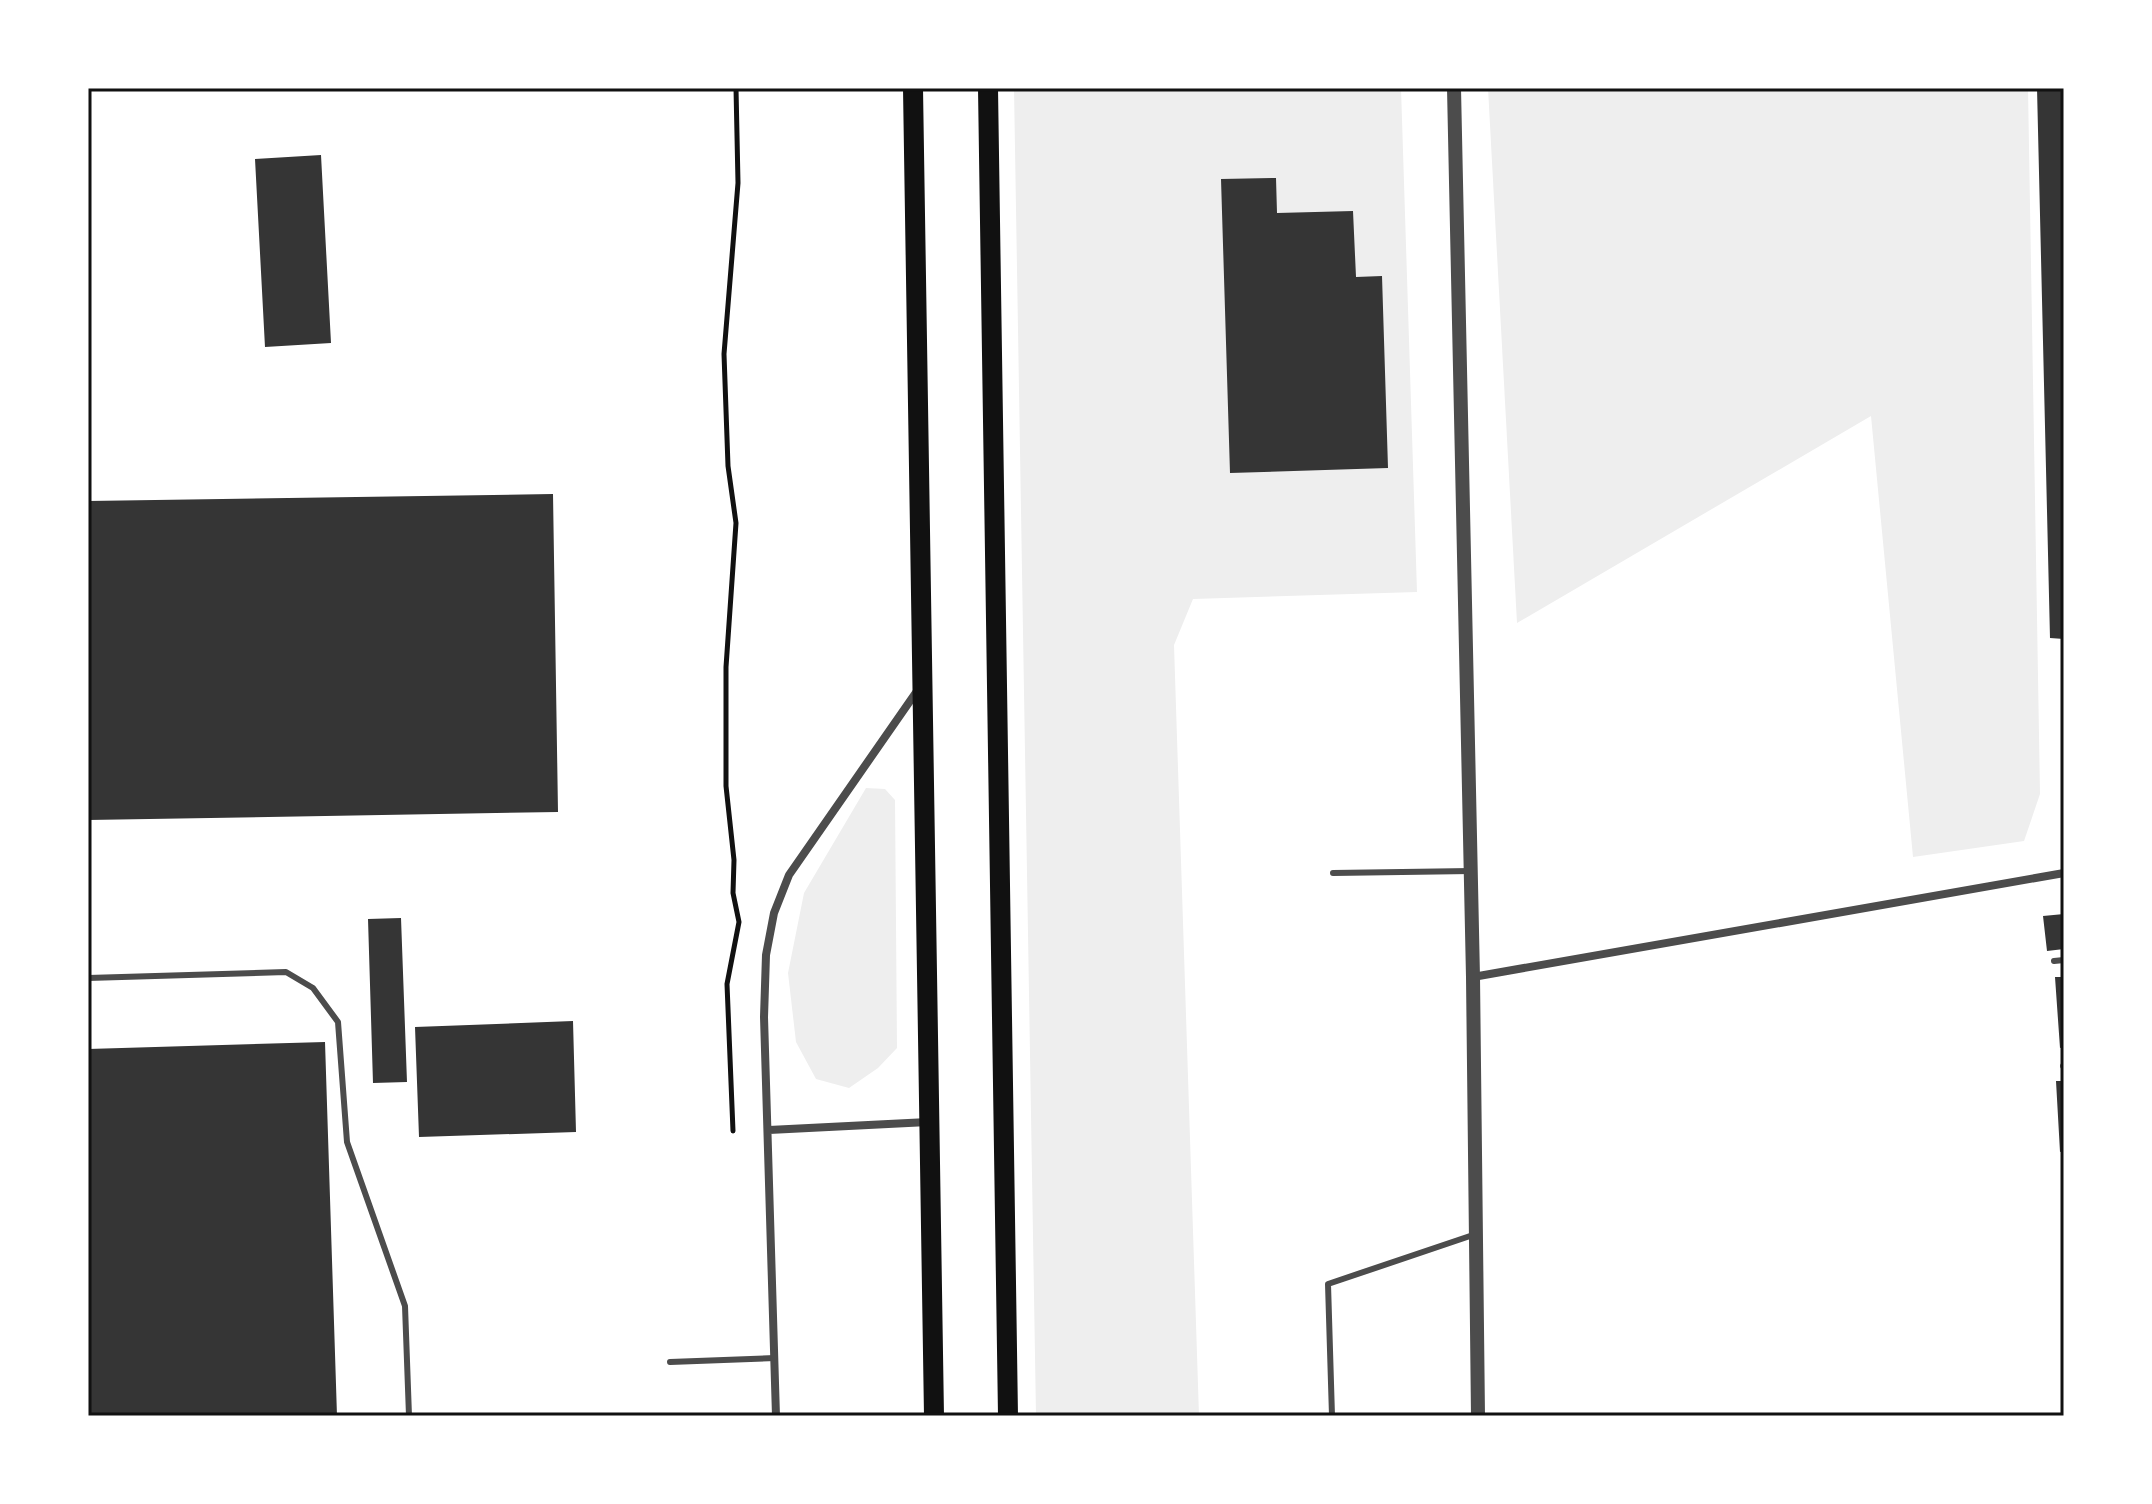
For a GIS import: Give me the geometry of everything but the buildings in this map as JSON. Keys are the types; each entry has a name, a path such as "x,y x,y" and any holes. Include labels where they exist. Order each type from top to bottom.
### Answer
{"main road":[{"path":"913,88 934,1416"},
{"path":"988,88 1008,1416"}],"street":[{"path":"1454,88 1473,977 1478,1416"},
{"path":"776,1416 764,1017 766,955 774,913 789,875 864,763 922,684"},
{"path":"1473,977 2064,873"},
{"path":"769,1130 929,1122"}],"lane":[{"path":"1333,873 1471,871"},
{"path":"2054,961 2064,960"},
{"path":"88,978 286,972 313,988 338,1022 347,1142 405,1306 409,1416"},
{"path":"1332,1416 1328,1284 1476,1234"},
{"path":"670,1362 775,1358"}],"path":[{"path":"733,1131 727,984 739,922 733,893 734,860 726,786 726,667 736,523 728,466 724,354 738,183 736,88"}],"shaded area":[{"path":"1014,88 1401,88 1417,592 1193,599 1174,645 1199,1416 1036,1416"},
{"path":"1488,88 2028,88 2040,794 2024,841 1913,857 1871,416 1517,623"},
{"path":"866,788 885,789 895,800 897,1048 878,1068 849,1088 816,1079 796,1042 788,973 804,893"}]}
